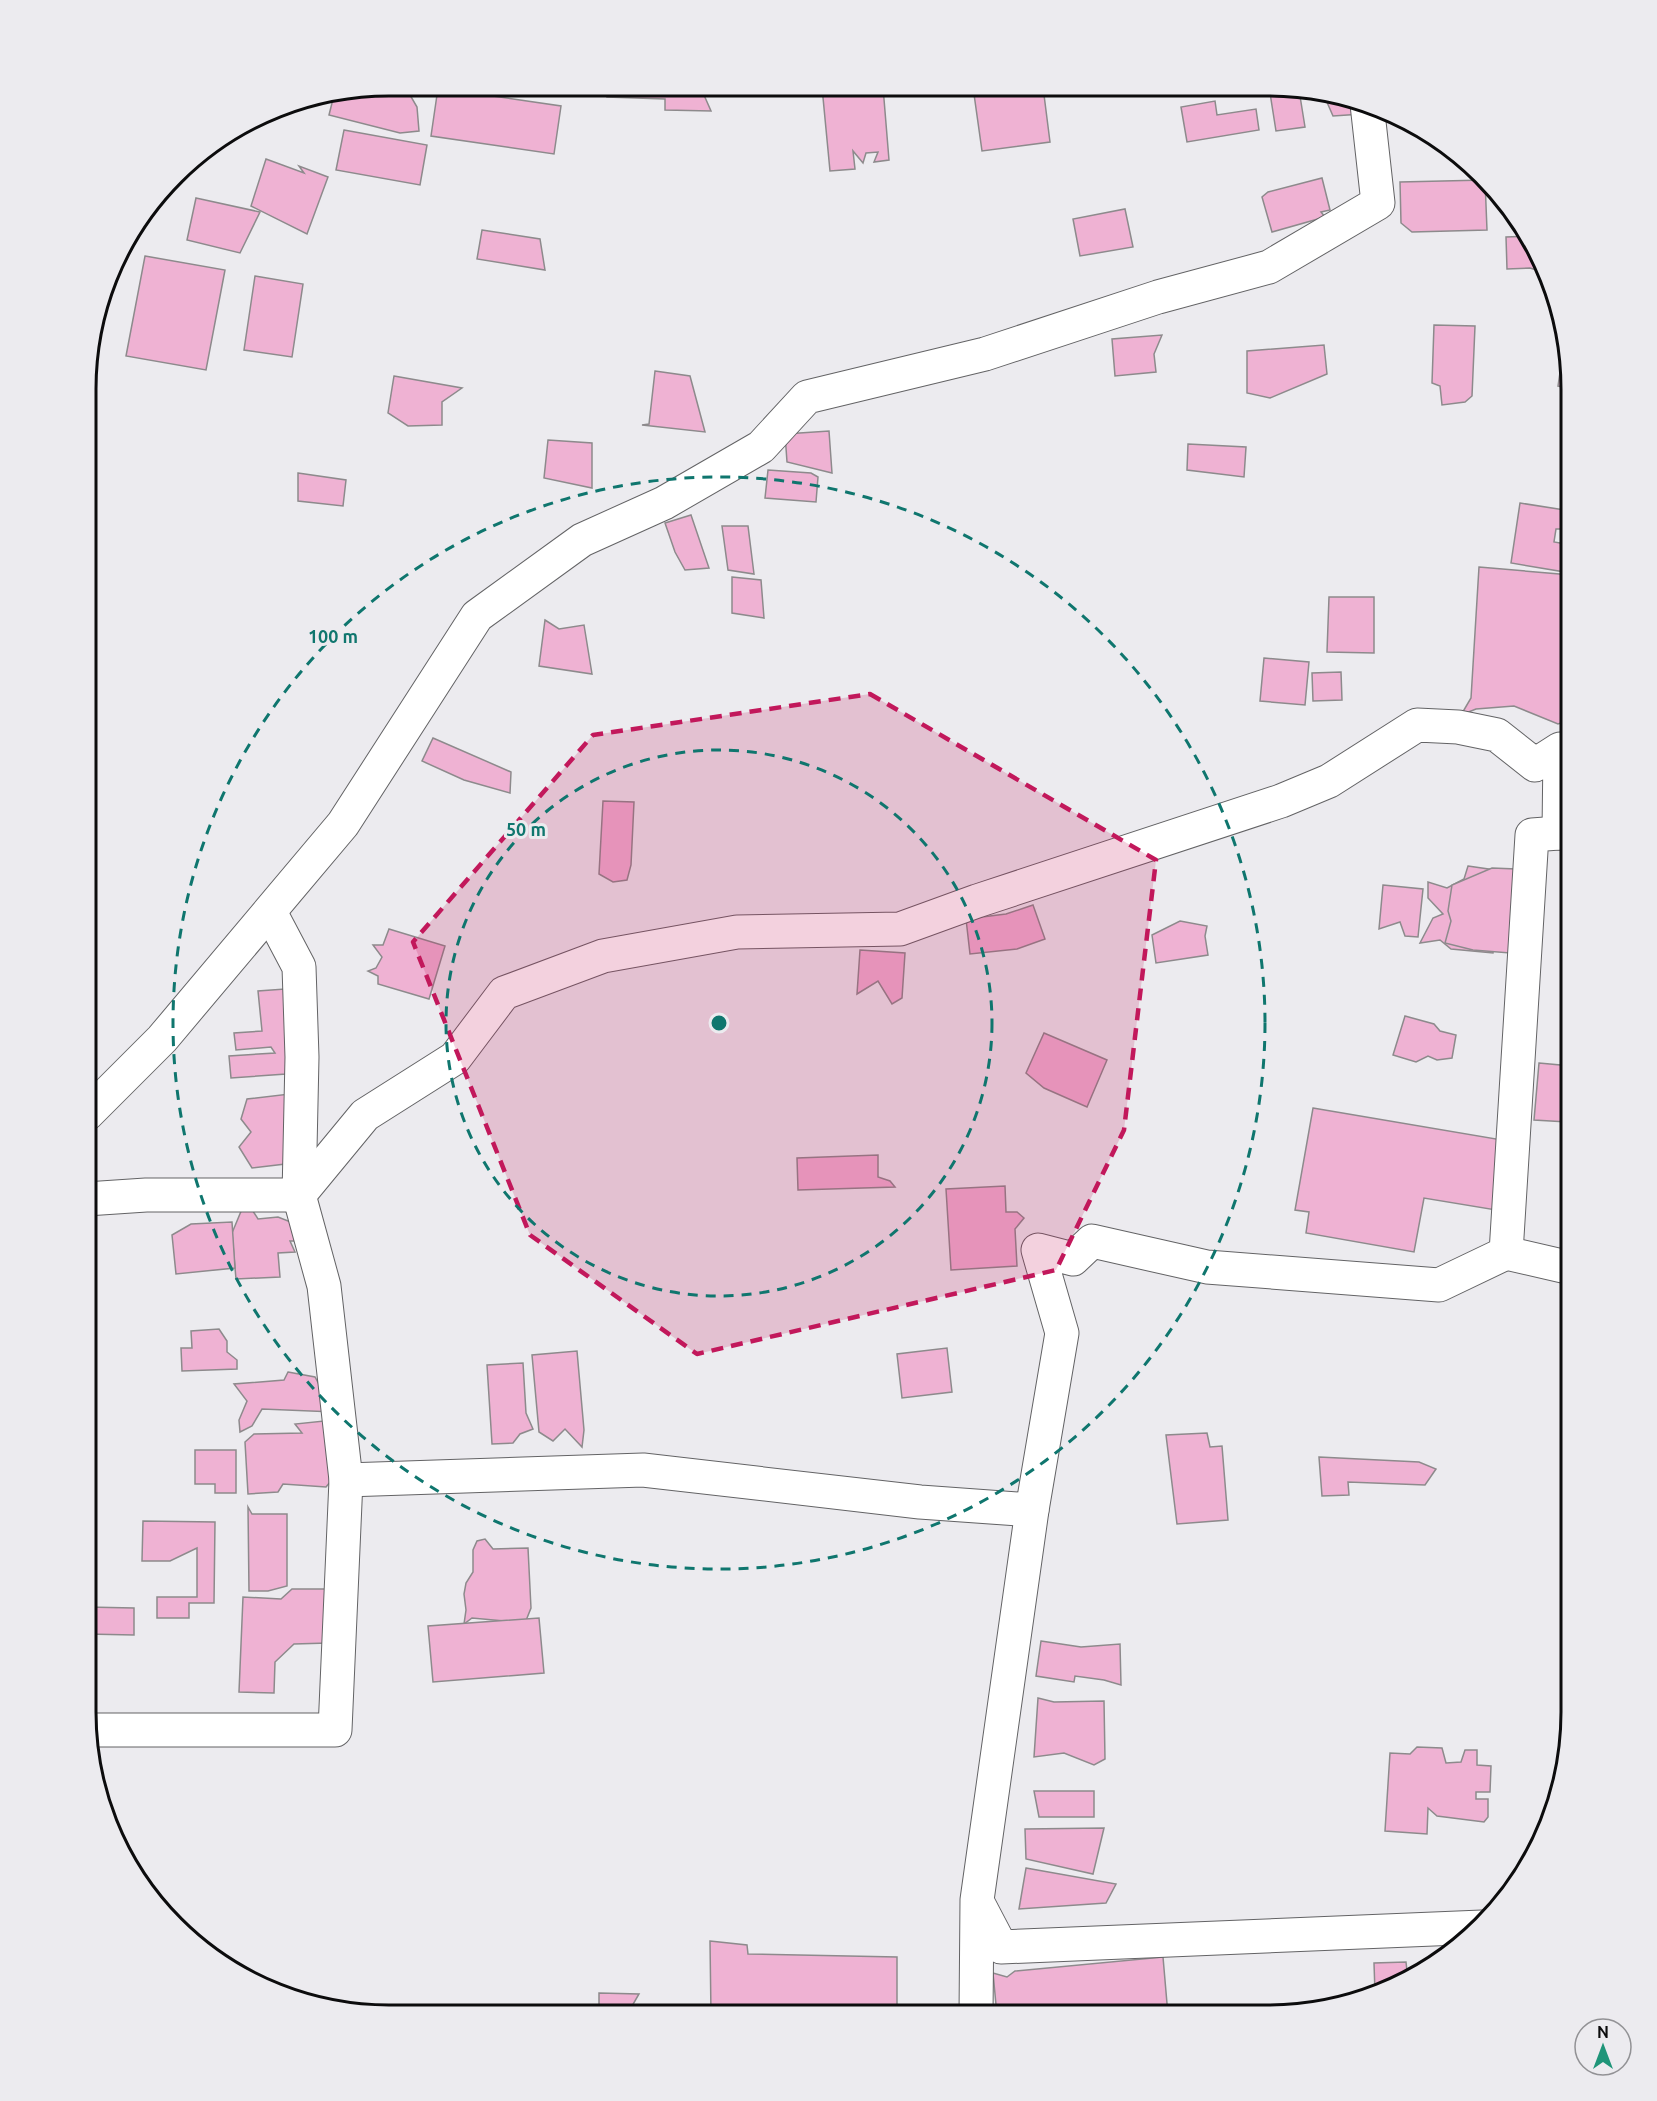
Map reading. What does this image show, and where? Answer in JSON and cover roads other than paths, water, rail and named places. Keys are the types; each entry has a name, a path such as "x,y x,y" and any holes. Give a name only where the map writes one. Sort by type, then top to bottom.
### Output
{"street":[{"path":"96,1105 162,1039 343,824 477,616 582,540 664,502 761,447 807,397 985,354 1158,297 1269,267 1378,203 1368,114"},
{"path":"299,1195 365,1115 455,1058 504,993 603,956 737,932 900,929 1281,801 1329,781 1417,725 1458,727 1497,735 1535,765 1560,748 1561,764"},
{"path":"1506,1253 1532,835 1561,830"},
{"path":"97,1730 335,1730 346,1480 324,1286 299,1195 302,1058 299,967 270,912"},
{"path":"96,1198 146,1195 299,1195"},
{"path":"976,2005 977,1900 1032,1510 1062,1332 1038,1250 1073,1259 1092,1241 1207,1267 1438,1285 1506,1253 1561,1266"},
{"path":"346,1480 643,1470 920,1502 1032,1510"},
{"path":"977,1900 1001,1947 1466,1928"}]}
